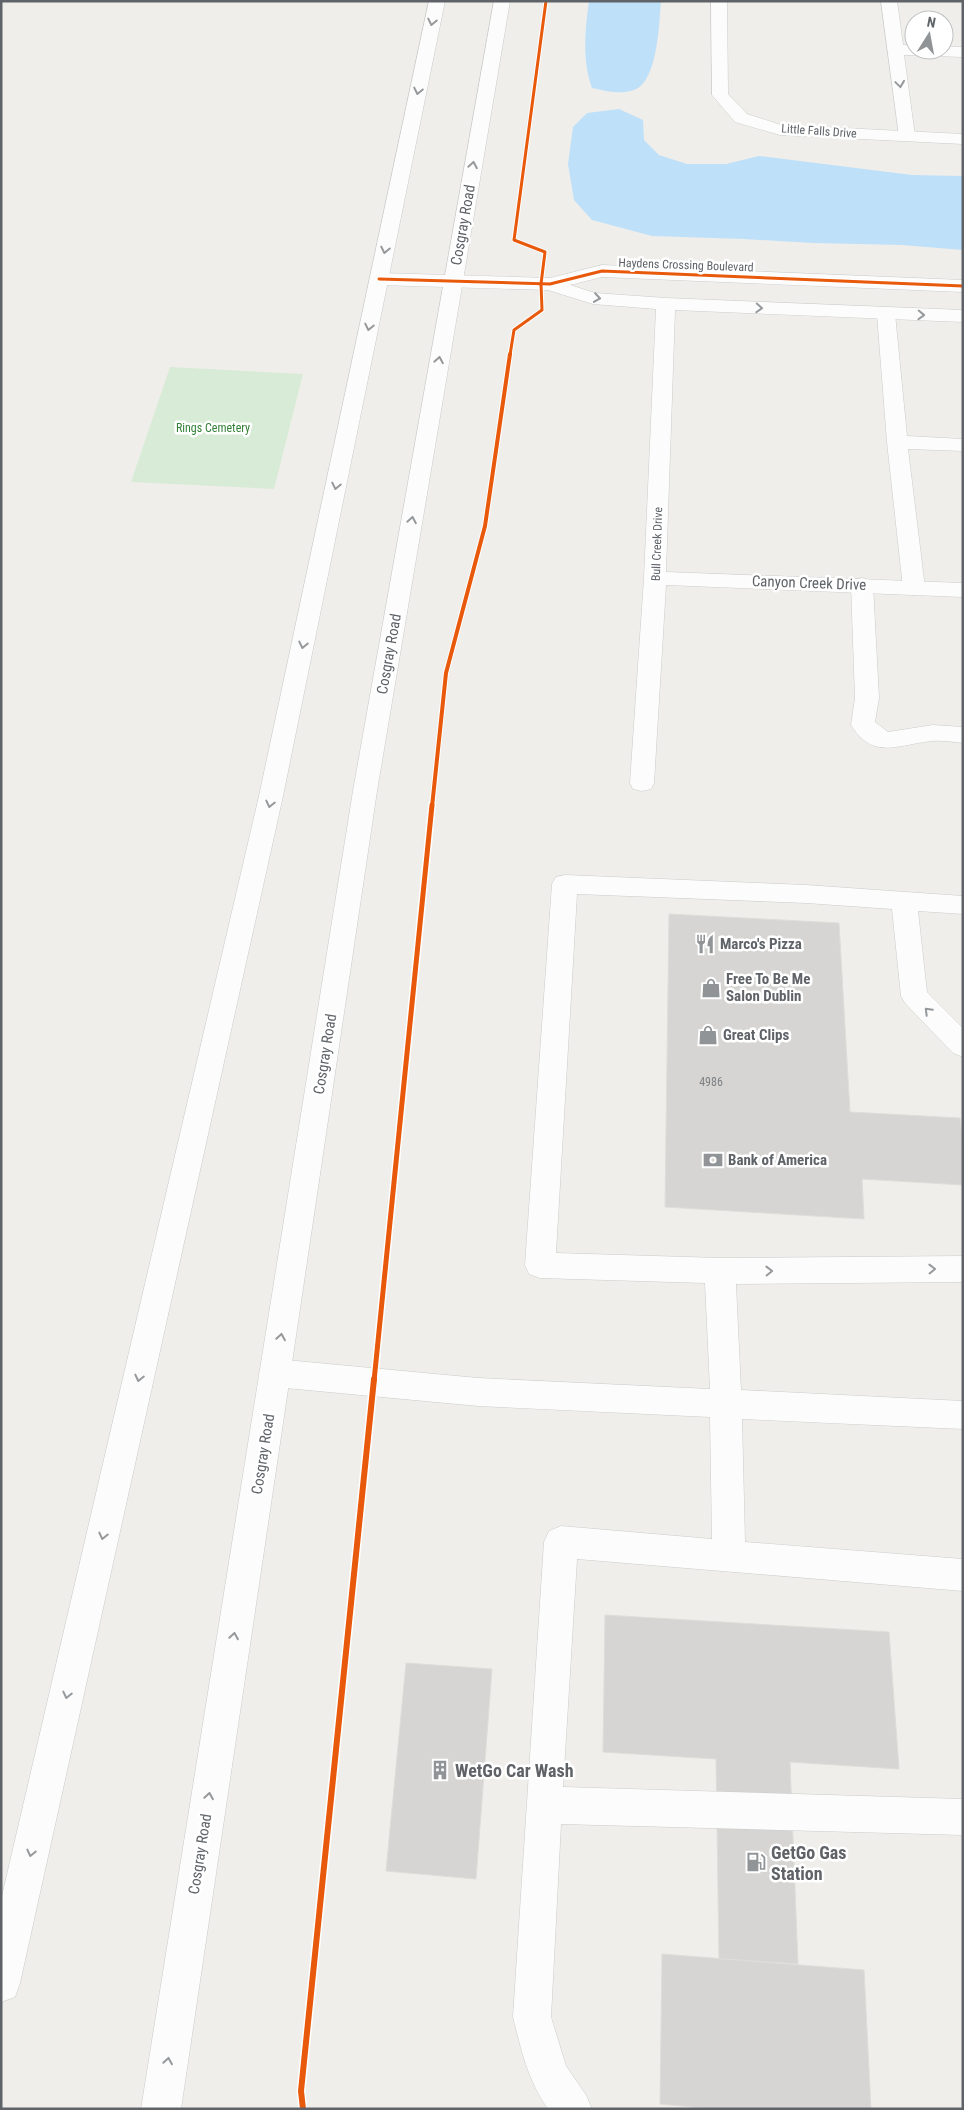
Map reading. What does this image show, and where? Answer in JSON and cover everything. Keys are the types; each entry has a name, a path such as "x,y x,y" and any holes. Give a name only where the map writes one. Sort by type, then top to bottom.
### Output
{"main road":[{"path":"1,1983 269,806 437,1"},
{"name":"Cosgray Road","path":"161,2109 365,791 502,1"},
{"name":"Little Falls Drive","path":"719,1 720,95 741,118 780,130 963,139"},
{"path":"889,1 907,136"},
{"path":"896,50 963,52"},
{"name":"Haydens Crossing Boulevard","path":"379,279 550,284 602,271 963,286"},
{"name":"Haydens Crossing Boulevard","path":"550,284 593,298 666,304 963,316"},
{"name":"Bull Creek Drive","path":"642,783 655,578 666,304"},
{"path":"886,314 897,442 914,588"},
{"path":"897,442 963,445"},
{"name":"Canyon Creek Drive","path":"655,578 963,590"},
{"path":"862,585 867,698 863,725 883,741 933,733 963,735"},
{"path":"963,905 796,894 565,884 540,1265 720,1272 963,1269"},
{"path":"904,901 914,996 963,1046"},
{"path":"720,1272 726,1403 729,1556"},
{"path":"275,1373 478,1392 963,1415"},
{"path":"572,2109 549,2076 532,2017 560,1542 963,1575"},
{"path":"544,1806 963,1817"}],"green space":[{"name":"Rings Cemetery","path":"170,367 303,374 274,489 131,482"}],"water":[{"path":"589,1 661,1 658,37 653,64 642,85 634,90 619,92 592,88 586,56"},
{"path":"619,109 643,120 644,140 659,155 687,164 726,164 759,156 912,175 963,176 963,250 902,245 652,236 592,220 574,200 568,164 573,127 587,113"}],"building":[{"path":"669,914 839,923 850,1112 960,1118 963,1146 963,1185 862,1179 864,1219 665,1207"},
{"path":"605,1615 889,1632 899,1769 790,1762 798,1964 719,1959 716,1759 603,1752"},
{"name":"WetGo Car Wash","path":"406,1663 492,1669 476,1879 386,1871"},
{"path":"662,1954 864,1970 871,2109 712,2109 660,2104"}],"cycle path":[{"path":"303,2109 301,2091 446,673 485,526 514,330 542,310 541,284 545,252 514,240 546,1"},
{"path":"379,279 550,284 602,271 963,286"}],"place":[{"name":"Marco's Pizza","path":"705,944"},
{"name":"Free To Be Me Salon Dublin","path":"711,988"},
{"name":"Great Clips","path":"708,1035"},
{"name":"Bank of America","path":"713,1160"},
{"name":"WetGo Car Wash","path":"440,1770"},
{"name":"GetGo Gas Station","path":"756,1862"}]}
